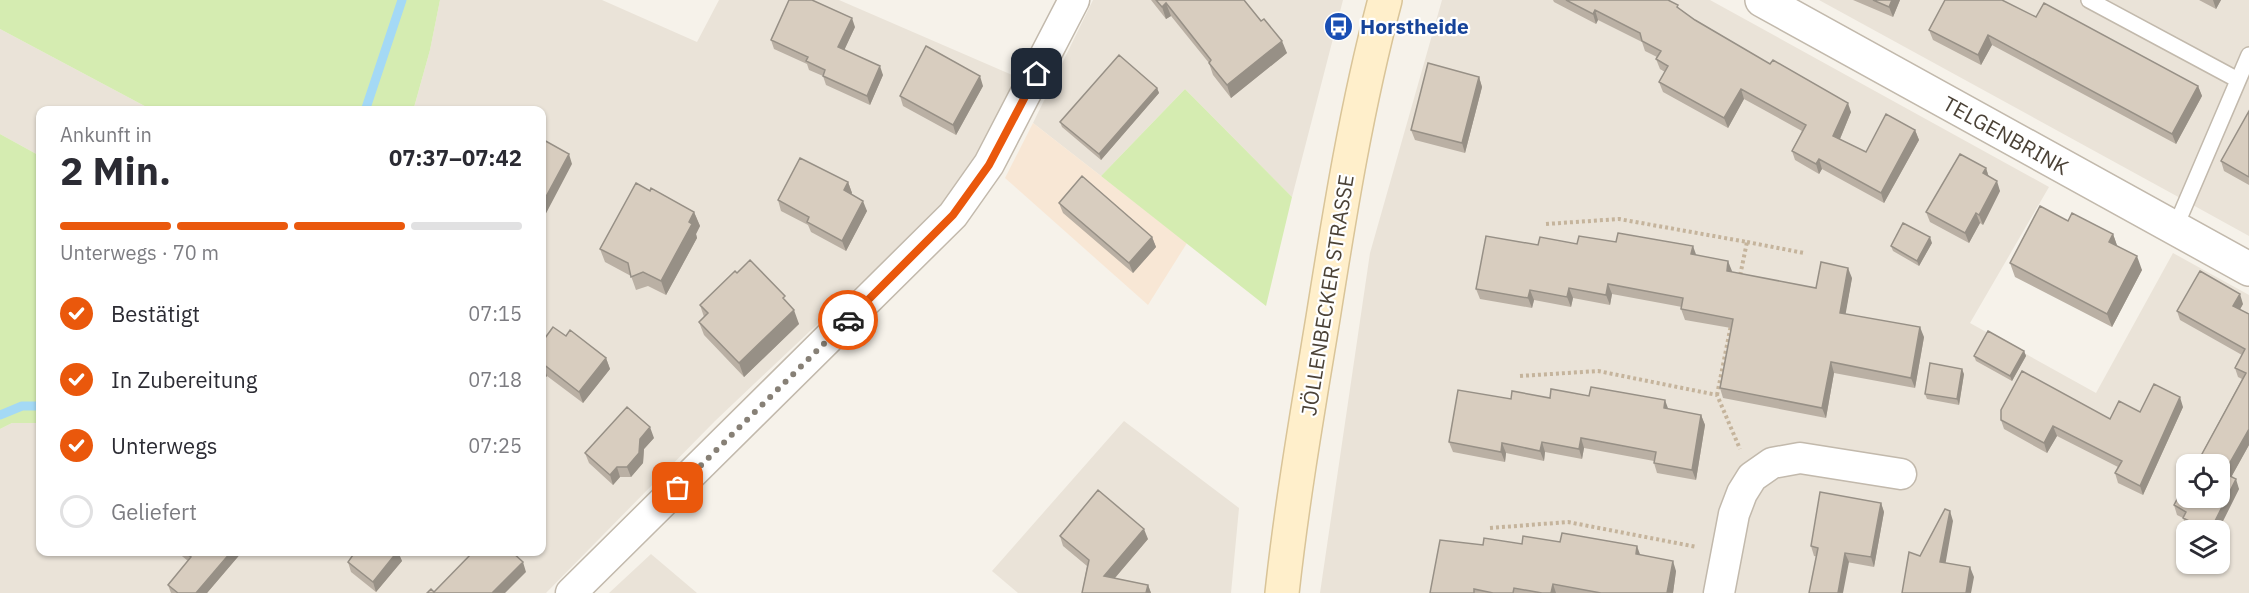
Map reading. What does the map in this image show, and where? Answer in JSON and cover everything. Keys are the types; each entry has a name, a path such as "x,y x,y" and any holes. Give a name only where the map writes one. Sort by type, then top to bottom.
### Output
{"main road":[{"name":"JÖLLENBECKER STRASSE","path":"1282,593 1308,411 1350,152 1385,0"}],"street":[{"path":"571,593 953,215 989,165 1074,0"},
{"name":"TELGENBRINK","path":"1762,0 2249,268"},
{"path":"1719,593 1738,503 1752,477 1772,464 1800,458 1901,474"}],"lane":[{"path":"2089,0 2238,80"},
{"path":"2175,228 2249,55"}],"path":[{"path":"1546,224 1619,219 1803,253"},
{"path":"1740,277 1747,242"},
{"path":"1731,324 1717,395 1752,477"},
{"path":"1520,376 1598,371 1717,395"},
{"path":"1490,528 1568,522 1727,552"}],"shaded area":[{"path":"440,0 602,0 697,42 719,0 839,0 1019,78 974,159 942,206 715,421 546,593 0,593 0,429 12,423 36,423 36,556 546,556 546,106 414,106 430,50"},
{"path":"1093,0 1343,0 1292,197 1185,89 1101,176 1033,123"},
{"path":"1442,0 1710,0 2049,187 1970,323 2096,393 2173,253 2249,295 2249,593 1320,593 1370,253"},
{"path":"1819,0 2249,0 2249,236 2182,199"},
{"path":"0,29 145,106 36,106 36,154 0,134"},
{"path":"1033,123 1187,243 1148,305 1005,178"},
{"path":"1124,421 1239,508 1231,593 1018,593 992,571"},
{"path":"651,554 697,593 609,593"}],"green space":[{"path":"0,0 440,0 430,50 414,106 145,106 0,29"},
{"path":"1185,89 1292,197 1266,306 1101,176"},
{"path":"0,134 36,154 36,423 12,423 0,429"}],"building":[{"path":"789,0 812,0 852,18 838,47 880,66 867,96 823,76 825,70 806,61 808,57 771,40"},
{"path":"1156,0 1244,0 1261,21 1264,19 1282,41 1227,85 1209,63 1211,60 1166,3 1162,7"},
{"path":"1566,0 1668,0 1678,5 1677,7 1695,20 1770,64 1773,60 1848,103 1833,136 1866,152 1886,114 1915,130 1881,193 1819,159 1816,164 1792,151 1806,125 1741,89 1724,118 1659,82 1668,66 1656,59 1661,51 1642,41 1640,33 1595,10 1593,14"},
{"path":"1873,0 1892,0 1889,7"},
{"path":"1945,0 2002,0 2036,17 2044,3 2198,86 2172,134 1988,35 1978,55 1929,30"},
{"path":"926,46 980,76 953,125 900,96"},
{"path":"1119,55 1157,88 1099,154 1060,122"},
{"path":"1428,63 1479,77 1462,143 1411,130"},
{"path":"2249,111 2249,177 2221,161"},
{"path":"546,141 569,154 546,197"},
{"path":"1960,154 1986,168 1983,173 1997,181 1979,215 1976,213 1965,233 1926,212"},
{"path":"800,158 848,182 844,190 863,201 842,241 807,222 809,217 778,200"},
{"path":"1082,176 1152,237 1129,263 1059,203"},
{"path":"636,183 650,191 651,188 694,212 689,222 692,224 661,281 643,272 631,277 628,263 600,249"},
{"path":"2040,206 2068,221 2072,213 2113,234 2109,242 2137,256 2107,314 2010,263"},
{"path":"1903,223 1930,237 1917,261 1891,246"},
{"path":"1618,233 1693,246 1691,254 1728,261 1727,271 1816,288 1821,262 1848,268 1840,313 1920,327 1911,378 1831,362 1822,408 1720,388 1733,319 1681,309 1683,298 1608,284 1606,295 1569,288 1567,297 1530,290 1528,298 1476,289 1486,236 1538,245 1540,237 1577,244 1579,236 1616,242"},
{"path":"750,260 785,296 783,298 794,310 739,363 699,322 708,313 700,305 735,271 737,273"},
{"path":"2200,271 2240,294 2233,306 2249,314 2249,429 2230,462 2230,454 2202,454 2246,373 2235,368 2245,349 2177,311"},
{"path":"553,327 566,336 570,330 606,358 579,392 546,366 546,337"},
{"path":"1988,331 2024,351 2010,376 1974,356"},
{"path":"1930,363 1962,369 1957,399 1925,394"},
{"path":"2022,371 2110,419 2119,401 2140,412 2154,384 2180,397 2140,486 2115,473 2122,461 2053,426 2044,443 2001,420 2001,410"},
{"path":"1591,387 1665,400 1664,408 1701,415 1692,470 1654,463 1656,452 1581,438 1579,449 1542,442 1540,451 1502,443 1501,452 1449,442 1458,390 1511,399 1512,391 1550,398 1551,389 1589,396"},
{"path":"627,407 650,427 640,439 639,453 627,467 617,467 610,475 585,453"},
{"path":"2230,476 2236,479 2230,491"},
{"path":"1098,490 1144,529 1104,576 1148,585 1146,593 1082,593 1089,560 1060,536"},
{"path":"1820,492 1881,503 1871,557 1845,553 1838,593 1809,593 1818,548 1811,546"},
{"path":"2179,508 2222,508 2216,520 2187,520 2183,518 2186,512"},
{"path":"1945,509 1950,511 1940,562 1970,567 1966,593 1902,593 1909,552 1920,556"},
{"path":"1562,533 1637,546 1636,554 1673,561 1667,593 1601,593 1553,584 1551,593 1514,588 1513,593 1493,593 1474,589 1474,593 1430,593 1440,540 1483,545 1484,538 1522,544 1523,536 1560,542"},
{"path":"228,556 196,593 178,593 168,585 191,557"},
{"path":"352,556 394,556 373,582 348,562"},
{"path":"469,556 516,556 523,562 492,593 427,593 431,589 434,592"}],"waterway":[{"path":"367,106 402,0"},
{"path":"0,415 22,406 36,406"}],"way so far":[{"path":"678,488 848,320"}],"place":[{"name":"Horstheide","path":"1339,26"}],"route":[{"path":"848,320 953,215 989,165 1037,74"}]}
